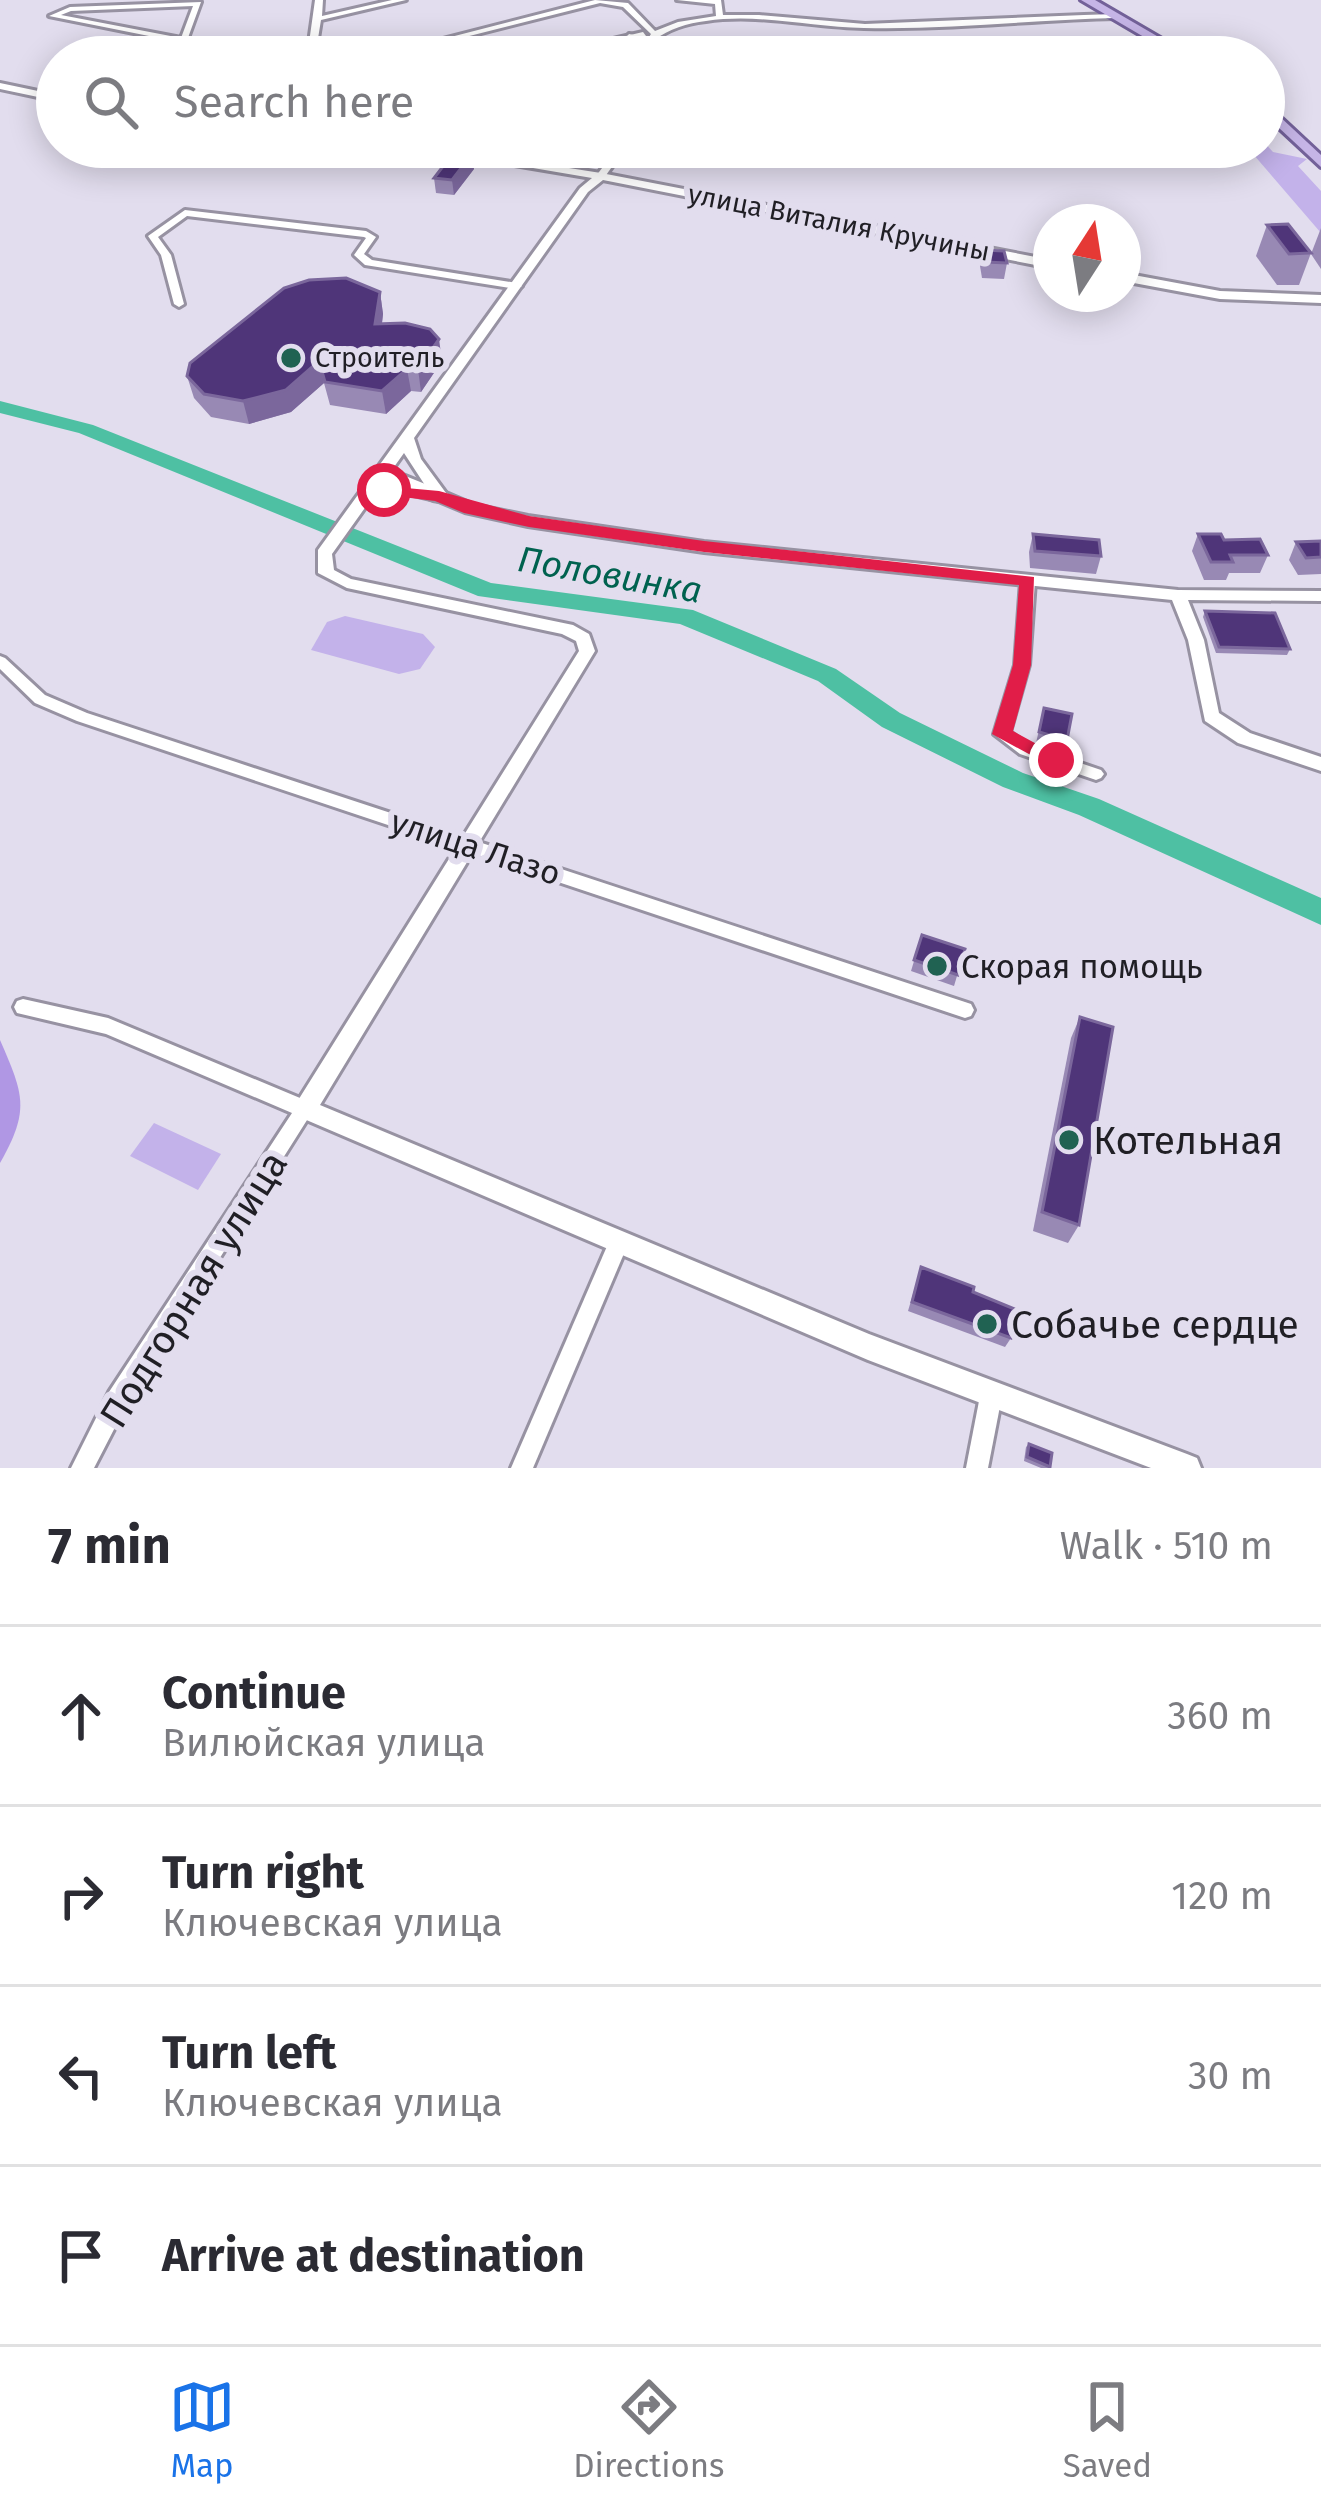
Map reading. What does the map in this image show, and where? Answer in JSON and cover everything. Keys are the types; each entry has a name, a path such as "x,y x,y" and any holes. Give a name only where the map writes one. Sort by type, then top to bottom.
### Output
{"main road":[{"path":"1087,0 1150,36"},
{"path":"638,36 656,34"},
{"path":"1285,127 1321,163"},
{"path":"382,472 439,496"}],"street":[{"path":"315,36 319,0"},
{"path":"318,19 402,0"},
{"path":"681,0 718,2 720,18"},
{"path":"461,36 600,1 625,5 656,34 720,18 780,15 862,26 1115,16"},
{"path":"160,36 53,16 70,9 198,4 184,36"},
{"path":"0,86 36,94"},
{"name":"улица Виталия Кручины","path":"549,168 1033,260"},
{"path":"305,1109 580,666 586,644 575,632 535,621 347,583 322,565 332,543 584,190 607,168"},
{"path":"179,304 166,255 152,236 185,213 366,234 371,237 359,255 369,262 516,288"},
{"path":"1141,280 1220,295 1321,299"},
{"path":"407,439 411,462 436,485 439,496"},
{"path":"362,501 405,489 470,509 550,525 1028,581 1178,596 1321,596"},
{"path":"1028,581 1022,665 1002,734 1025,750 1096,774"},
{"path":"1178,596 1196,640 1211,716 1244,738 1321,764"},
{"name":"улица Лазо","path":"0,662 40,699 82,717 965,1010"},
{"path":"23,1007 108,1026 618,1244 991,1396 1187,1468"},
{"name":"Подгорная улица","path":"82,1468 117,1400 305,1109"},
{"path":"522,1468 618,1244"},
{"path":"977,1468 991,1396"}],"shaded area":[{"path":"1285,154 1307,159 1298,166 1321,191 1321,233 1265,168 1285,168"},
{"path":"345,616 423,634 435,647 420,669 399,674 311,650 327,622"},
{"path":"0,1040 18,1089 20,1115 0,1163"},
{"path":"154,1123 221,1154 198,1190 130,1156"}],"building":[{"path":"442,168 461,168 452,180 434,178"},
{"path":"1288,224 1311,253 1289,254 1267,225"},
{"path":"983,250 1004,251 1007,263 985,262"},
{"path":"346,278 380,292 375,324 405,323 430,329 439,339 418,369 407,369 382,391 325,382 319,361 286,390 243,401 204,394 187,376 190,363 284,288 309,280"},
{"path":"1033,534 1099,540 1101,556 1035,551"},
{"path":"1198,534 1221,534 1224,540 1260,539 1268,555 1230,555 1233,562 1211,562"},
{"path":"1321,541 1321,557 1306,558 1296,542"},
{"path":"1205,611 1275,613 1290,649 1219,647"},
{"path":"1044,708 1072,714 1067,740 1039,732"},
{"path":"922,935 965,949 958,975 914,960"},
{"name":"Котельная","path":"1080,1017 1113,1027 1079,1225 1042,1212"},
{"path":"921,1267 1017,1310 1011,1338 912,1302"},
{"path":"1029,1444 1052,1453 1050,1467 1027,1457"}],"waterway":[{"name":"Половинка","path":"0,407 86,429 487,590 684,616 827,675 891,720 1013,780 1089,807 1321,912"}],"place":[{"name":"Строитель","path":"291,358"},
{"name":"Скорая помощь","path":"937,966"},
{"name":"Котельная","path":"1069,1140"},
{"name":"Собачье сердце","path":"987,1324"}],"route":[{"path":"384,490 439,496 470,509 529,521 704,547 1028,581 1022,665 1002,734 1025,750 1056,760"}]}
